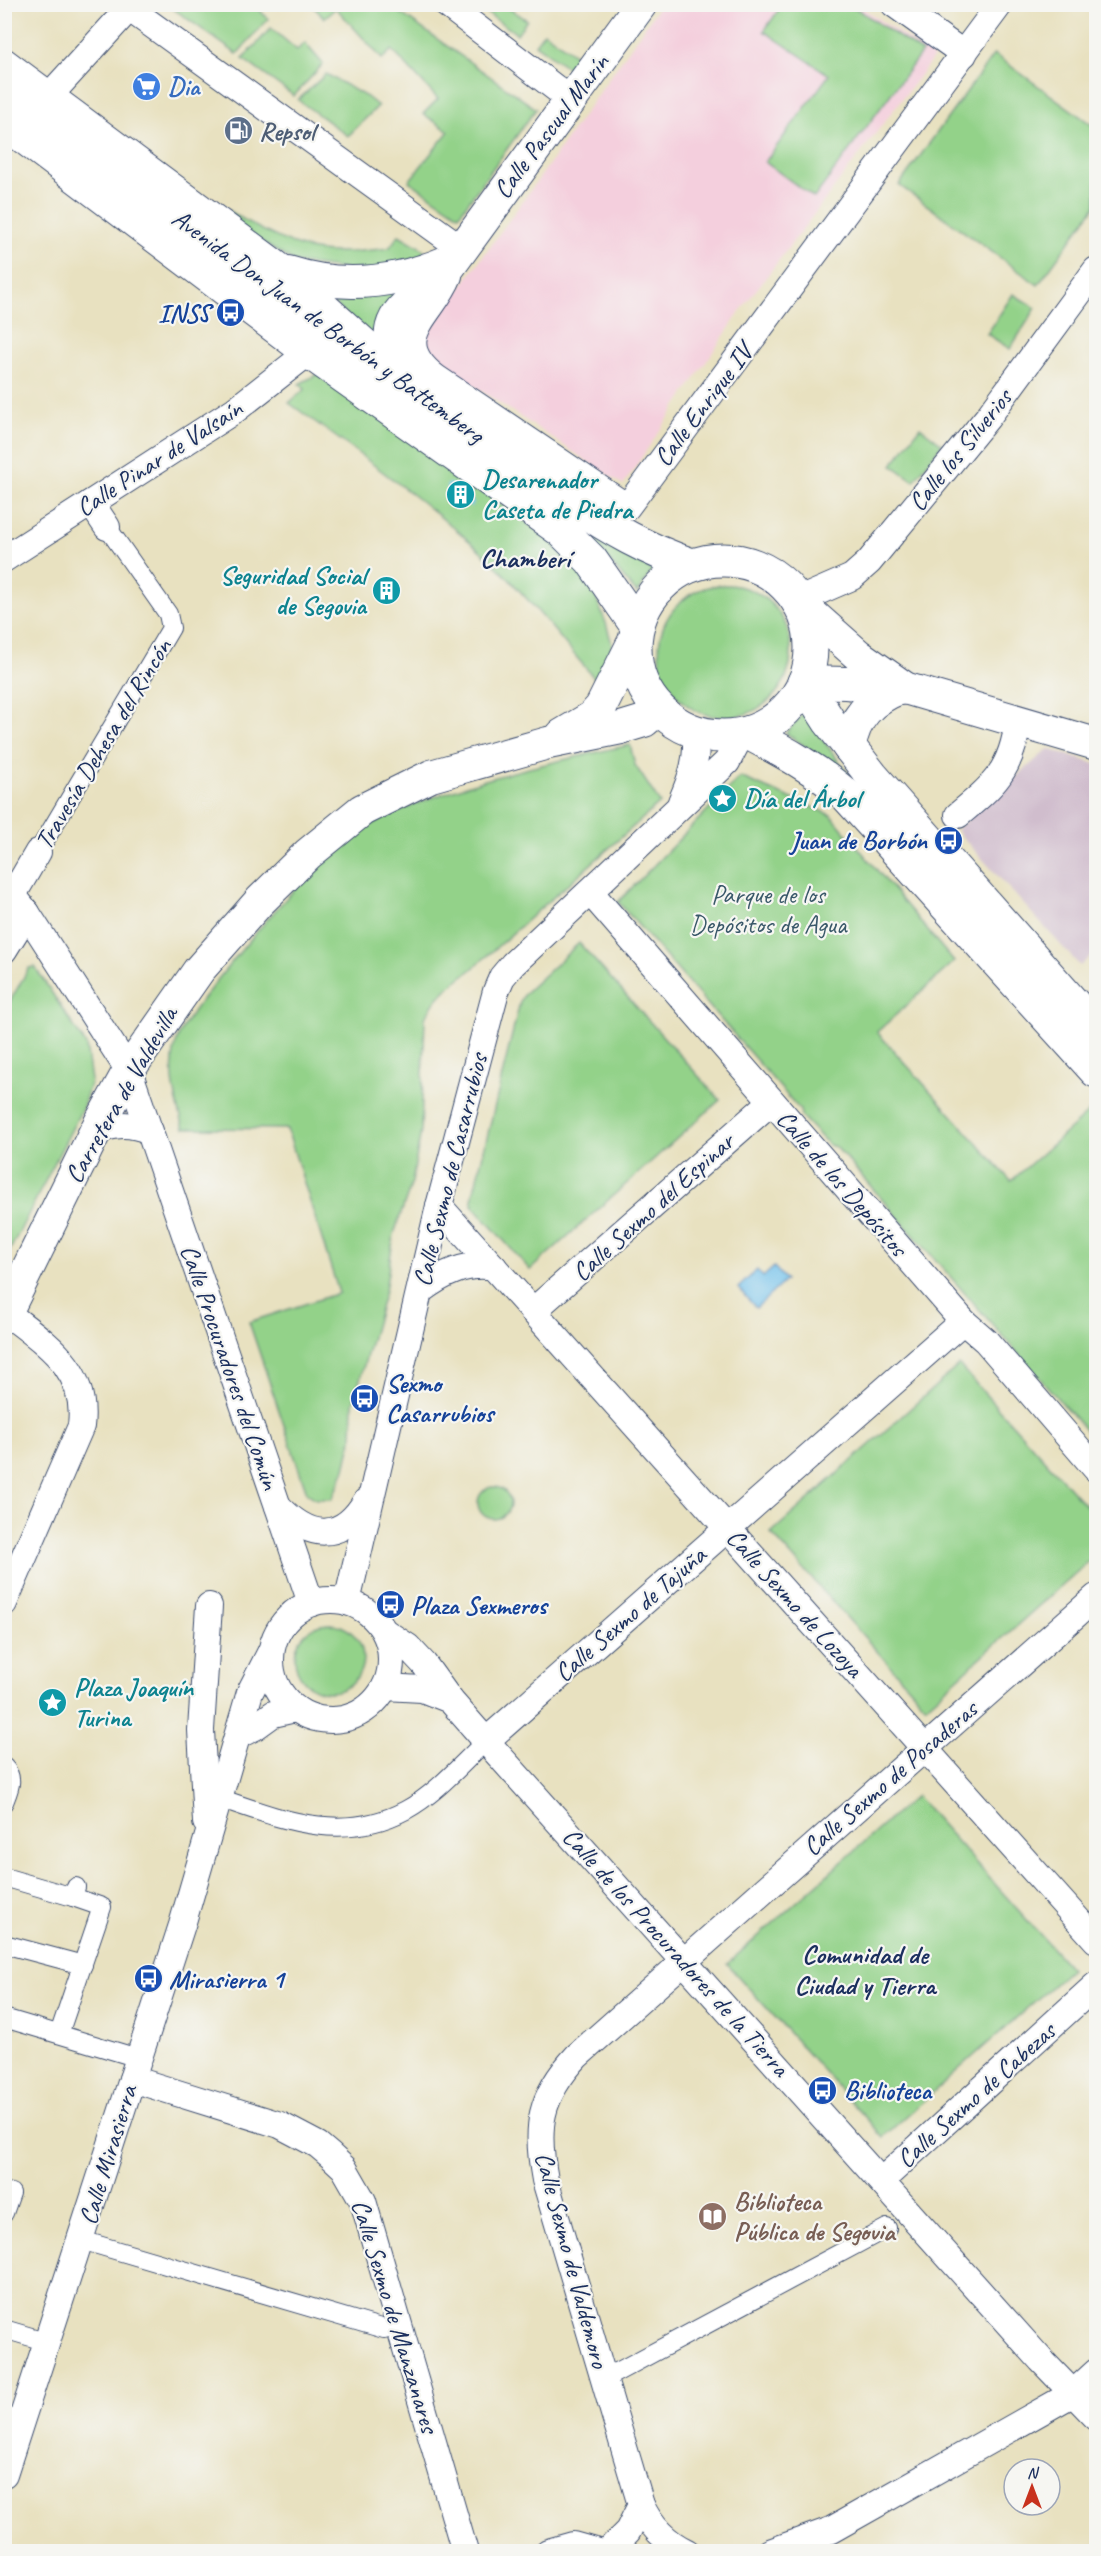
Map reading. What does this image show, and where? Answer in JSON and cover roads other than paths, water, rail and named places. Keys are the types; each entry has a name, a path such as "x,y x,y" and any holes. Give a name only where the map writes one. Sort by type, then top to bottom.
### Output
{"main road":[{"name":"Avenida Don Juan de Borbón y Battemberg","path":"4,89 273,290 618,533 651,550 692,565"},
{"name":"Avenida Don Juan de Borbón y Battemberg","path":"4,122 309,352 562,531 591,560 636,632"},
{"path":"728,560 751,565 772,575 797,601 806,618 811,640 810,663 804,682 791,705 782,714 760,728 745,734 718,737 695,733 671,720 650,699 638,676 635,663 636,632 648,600 673,575 692,565 728,560"},
{"path":"804,682 872,776 1096,1029"},
{"path":"849,747 857,719 872,702 904,689"},
{"path":"745,734 794,757 826,778 846,795 1096,1071"}],"street":[{"path":"446,4 571,100"},
{"name":"Calle Pascual Marín","path":"408,386 391,353 392,328 402,308 436,282 641,4"},
{"path":"894,4 964,54"},
{"name":"Calle Enrique IV","path":"458,253 446,284 414,332 413,349 418,362 435,377 627,507 1000,4"},
{"path":"50,95 128,6 458,253 429,269 378,282 309,279 288,272"},
{"name":"Avenida Don Juan de Borbón y Battemberg","path":"4,61 288,272 349,325 408,386"},
{"name":"Calle los Silverios","path":"797,601 852,577 869,562 988,417 1096,270"},
{"name":"Calle Pinar de Valsaín","path":"4,559 235,410 309,352"},
{"name":"Travesía Dehesa del Rincón","path":"4,950 15,897 38,852 171,628 168,614 91,503"},
{"path":"797,601 858,655 904,689"},
{"name":"Carretera de Valdevilla","path":"548,743 580,726 597,712 608,696 636,632"},
{"path":"804,682 846,683 904,689 1096,744"},
{"name":"Carretera de Valdevilla","path":"6,1315 95,1132 129,1071 177,999 213,953 260,901 345,822 381,800 431,776 548,743 621,728 644,721 658,709"},
{"path":"952,819 1000,777 1011,753 1018,721"},
{"name":"Calle Sexmo de Casarrubios","path":"679,808 695,763 697,745 695,733"},
{"name":"Calle Sexmo de Casarrubios","path":"347,1602 439,1206 492,1005 502,977 727,762 745,734"},
{"name":"Calle de los Depósitos","path":"591,892 771,1102 963,1321 986,1341 1096,1469"},
{"name":"Calle Procuradores del Común","path":"15,897 129,1071 311,1603"},
{"name":"Calle Sexmo del Espinar","path":"533,1311 771,1102"},
{"path":"95,1132 116,1124 137,1126 150,1131"},
{"name":"Calle Sexmo de Lozoya","path":"439,1206 1096,1940"},
{"path":"420,1291 452,1271 480,1265 494,1267"},
{"path":"4,1603 81,1426 83,1411 75,1378 65,1362 6,1315"},
{"name":"Calle Sexmo de Tajuña","path":"486,1741 963,1321"},
{"path":"276,1503 288,1517 306,1529 321,1532 336,1531 349,1524 359,1513 371,1491"},
{"name":"Calle Sexmo de Posaderas","path":"683,1960 1096,1597"},
{"path":"329,1600 347,1602 362,1608 385,1632 391,1650 392,1664 385,1687 373,1704 355,1716 335,1720 314,1718 295,1709 280,1693 270,1662 271,1651 278,1630 288,1617 311,1603 329,1600"},
{"name":"Calle Mirasierra","path":"207,1834 201,1730 209,1606"},
{"name":"Calle de los Procuradores de la Tierra","path":"385,1632 408,1647 486,1741 1072,2394 1096,2417"},
{"name":"Calle Mirasierra","path":"4,2474 182,1925 250,1692 271,1651"},
{"name":"Calle de los Procuradores de la Tierra","path":"385,1687 422,1689 450,1700"},
{"path":"239,1735 273,1714 295,1709"},
{"path":"219,1798 280,1819 307,1825 333,1827 356,1825 405,1810 437,1788 486,1741"},
{"path":"4,1767 9,1771 11,1781 4,1802"},
{"path":"4,1877 74,1892 102,1907 59,2034"},
{"path":"4,1944 83,1965"},
{"name":"Calle Sexmo de Valdemoro","path":"683,1960 563,2070 545,2100 540,2123 539,2150 545,2180 641,2505 649,2523 669,2542 687,2552"},
{"name":"Calle Sexmo de Cabezas","path":"881,2181 1096,1986"},
{"path":"4,2018 59,2034 135,2068"},
{"name":"Calle Sexmo de Manzanares","path":"135,2068 279,2124 318,2145 344,2168 363,2200 465,2552"},
{"path":"4,2213 8,2192"},
{"path":"604,2379 887,2228"},
{"path":"81,2240 384,2329 398,2325"},
{"path":"4,2329 48,2342"},
{"path":"770,2552 831,2530 1072,2394 1096,2372"},
{"path":"607,2552 628,2531 641,2505"},
{"path":"548,2552 573,2545 598,2552"}],"water":[{"path":"774,1267 786,1280 756,1308 738,1288 757,1270 763,1277"}],"waterway":[{"path":"450,487 470,503"}],"place":[{"name":"Dia","path":"147,86"},
{"name":"Repsol","path":"238,131"},
{"name":"INSS","path":"231,313"},
{"name":"Desarenador Caseta de Piedra","path":"461,494"},
{"name":"Seguridad Social de Segovia","path":"387,590"},
{"name":"Día del Árbol","path":"723,798"},
{"name":"Juan de Borbón","path":"948,840"},
{"name":"Sexmo Casarrubios","path":"365,1398"},
{"name":"Plaza Sexmeros","path":"390,1605"},
{"name":"Plaza Joaquín Turina","path":"53,1702"},
{"name":"Mirasierra 1","path":"148,1979"},
{"name":"Biblioteca","path":"823,2090"},
{"name":"Biblioteca Pública de Segovia","path":"713,2216"}],"district":[{"name":"Chamberí","path":"525,558"},
{"name":"Comunidad de Ciudad y Tierra","path":"865,1970"}],"park label":[{"name":"Parque de los Depósitos de Agua","path":"768,909"}]}
